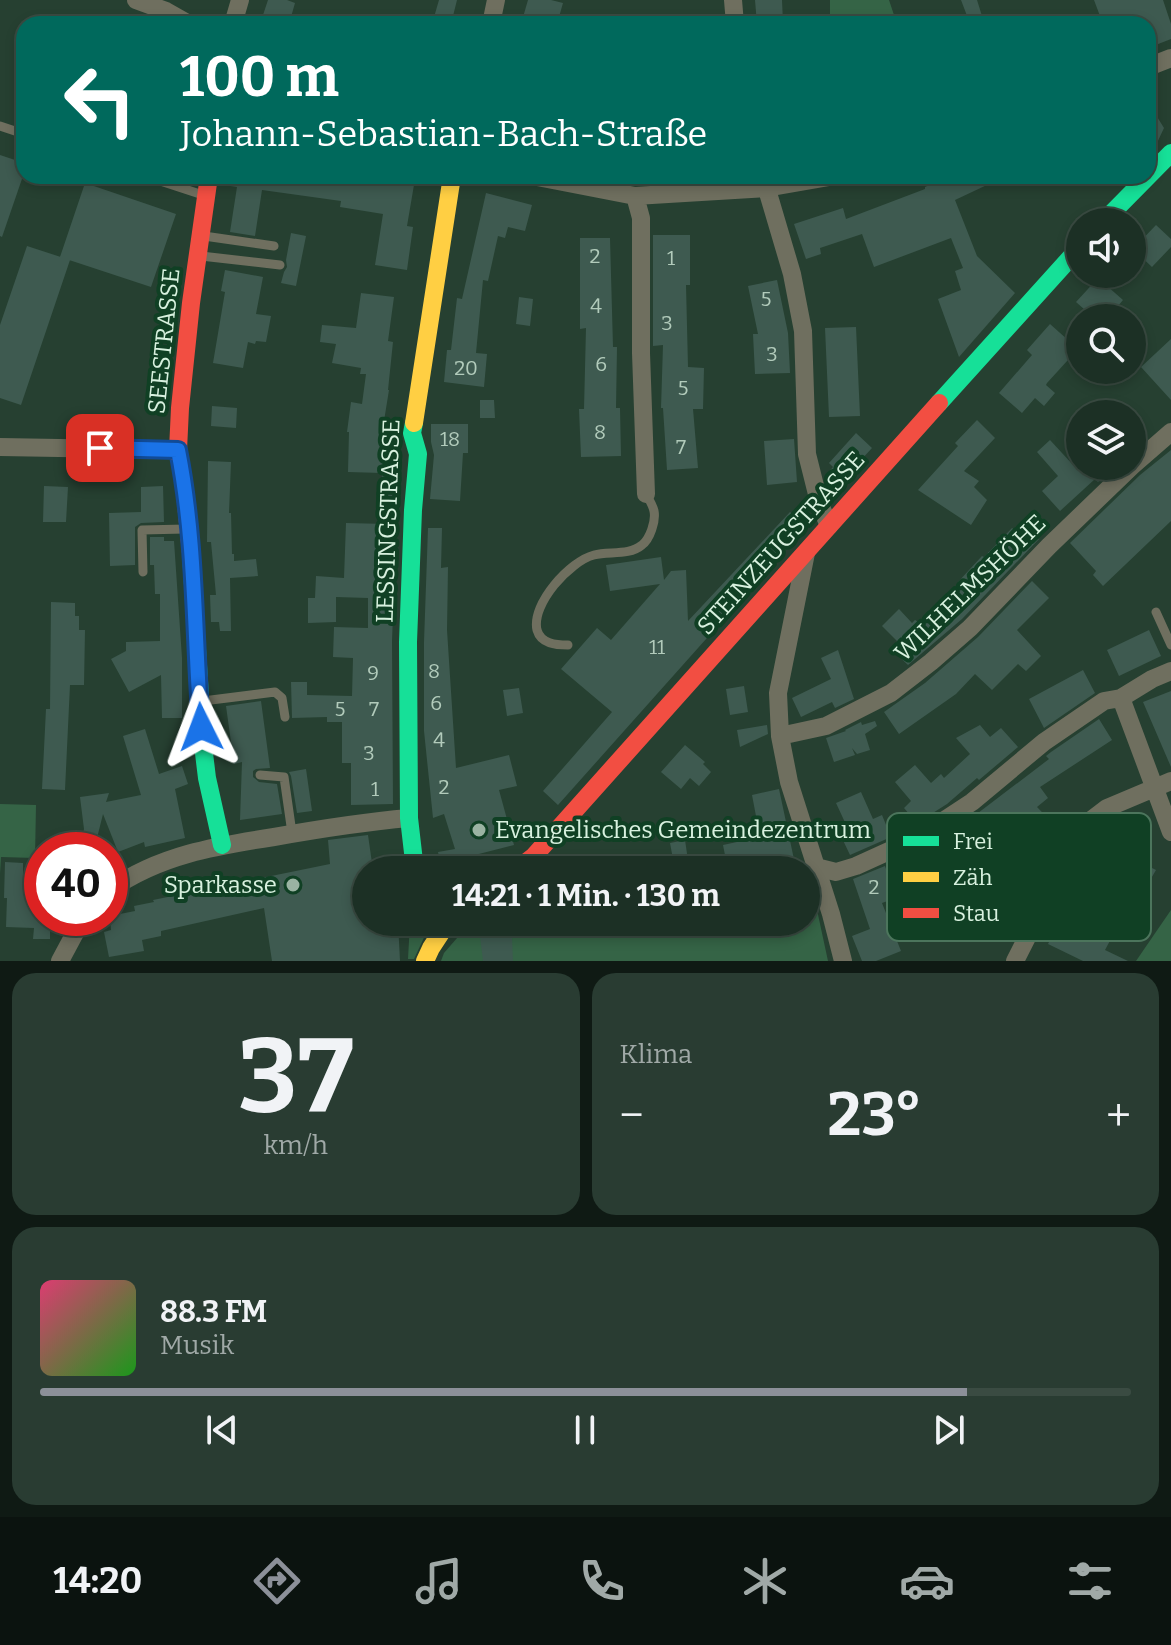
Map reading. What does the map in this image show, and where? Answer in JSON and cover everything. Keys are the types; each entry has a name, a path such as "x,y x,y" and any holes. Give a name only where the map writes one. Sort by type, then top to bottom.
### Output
{"street":[{"path":"136,0 168,6"},
{"path":"1156,168 1171,153"},
{"name":"SEESTRASSE","path":"208,184 180,408 178,450 189,529 207,778 222,845"},
{"name":"LESSINGSTRASSE","path":"413,856 409,818 408,642 418,454 412,433 451,184"},
{"path":"573,184 635,196 746,184"},
{"path":"765,184 788,261 803,331 807,454 819,502 829,526"},
{"path":"1117,208 1140,184"},
{"path":"635,196 641,218 641,353 646,494"},
{"name":"STEINZEUGSTRASSE","path":"534,856 1066,263"},
{"name":"WILHELMSHÖHE","path":"1146,454 1171,432"},
{"path":"0,447 178,450"},
{"name":"WILHELMSHÖHE","path":"780,736 826,726 891,693 970,628 1117,480"},
{"path":"806,553 778,693 780,736 789,782 813,856"},
{"path":"955,813 1044,742 1096,706 1109,699 1121,698 1171,671"},
{"path":"1121,698 1162,784 1171,832"},
{"path":"1100,813 1162,784"},
{"path":"128,879 150,866 222,845 352,823 409,818"},
{"path":"820,868 836,872 887,851"},
{"path":"820,880 843,961"},
{"path":"60,961 73,936"},
{"path":"425,961 439,936"},
{"path":"1015,961 1025,941"}],"lane":[{"path":"169,184 206,196"},
{"path":"201,236 274,246"},
{"path":"198,256 280,265"},
{"path":"568,645 548,642 540,637 536,627 542,602 579,560 630,551 642,545 654,521 654,510 646,494"},
{"path":"143,572 142,530 189,529"},
{"path":"1156,612 1171,645"},
{"path":"200,702 275,692 282,698 285,717"},
{"path":"260,775 284,777 292,833"}],"green space":[{"path":"830,0 889,0 894,16 830,16"},
{"path":"0,804 36,805 35,832 24,832 24,858 1,857 0,874"},
{"path":"1171,910 1171,961 1136,961"},
{"path":"820,924 828,961 441,961 459,936 820,936"},
{"path":"409,936 425,936 414,959 408,959"}],"building":[{"path":"268,0 295,3 291,16 263,16"},
{"path":"439,0 457,0 453,16 434,16"},
{"path":"528,0 563,3 559,16 523,16"},
{"path":"755,0 782,0 783,16 756,16"},
{"path":"961,0 977,0 982,16 967,16"},
{"path":"1094,0 1163,0 1171,24 1171,39 1156,45 1156,16 1100,16"},
{"path":"1156,115 1164,128 1156,145"},
{"path":"0,155 16,160 16,184 20,184 0,236"},
{"path":"85,184 176,214 151,287 60,257"},
{"path":"414,184 407,226 413,227 407,270 375,265 383,214 340,207 341,201 262,190 255,236 230,232 237,187 224,185"},
{"path":"932,184 989,184 955,200 977,256 1015,293 959,357 938,299 961,290 955,271 963,268 951,238 874,267 862,234 820,248 821,254 806,259 794,224 843,208 846,219"},
{"path":"486,193 532,205 525,231 508,227 505,238 498,236 488,281 483,280 476,353 487,354 484,387 444,382 457,298 462,299"},
{"path":"1156,225 1171,239 1171,247 1152,267 1146,261 1146,235"},
{"path":"291,233 306,236 296,286 281,283 287,267"},
{"path":"653,235 690,235 690,285 686,285 688,367 704,368 703,409 693,409 698,468 667,470 661,408 663,345 653,346"},
{"path":"580,238 610,238 613,347 617,347 616,408 620,408 621,456 581,457 579,409 584,409 586,328 580,329"},
{"path":"27,246 70,260 21,405 0,398 0,325"},
{"path":"225,270 263,277 256,314 271,316 266,342 248,342 243,368 213,363 225,292 221,291"},
{"path":"777,280 788,333 790,373 755,374 753,334 758,334 748,286"},
{"path":"1089,288 1109,288 1123,300 1120,304 1076,302"},
{"path":"361,293 394,297 388,341 393,342 389,390 378,458 401,459 392,641 393,804 351,805 351,763 342,763 342,722 327,722 327,717 292,718 291,682 307,682 307,695 352,696 353,658 333,657 334,627 368,628 368,598 336,597 336,622 308,623 308,598 315,598 316,576 344,578 346,523 386,524 387,492 381,492 382,473 348,472 347,432 351,402 362,404 366,374 360,374 361,368 332,363 336,344 320,342 322,325 356,328"},
{"path":"519,297 533,299 530,326 516,324"},
{"path":"1050,324 1066,338 1066,362 1046,385 1055,393 1044,406 1035,398 1022,413 999,393 1032,355 1027,350"},
{"path":"856,327 860,416 829,417 825,328"},
{"path":"1171,339 1171,400 1146,372 1146,362"},
{"path":"480,400 494,400 495,418 480,418"},
{"path":"212,406 237,408 236,428 211,426"},
{"path":"977,420 995,438 964,471 979,481 974,487 987,500 971,525 918,490"},
{"path":"431,424 468,424 468,453 463,453 460,501 430,499 434,455"},
{"path":"856,433 872,448 848,474 851,477 838,492 825,476 833,467 829,463"},
{"path":"794,439 797,482 767,485 764,441"},
{"path":"1050,440 1066,457 1066,480 1094,480 1060,511 1042,491 1058,476 1037,452"},
{"path":"1171,450 1171,521 1103,586 1093,575 1096,571 1070,543 1135,480 1146,480 1146,470"},
{"path":"208,461 231,462 229,513 234,561 256,559 258,576 230,578 231,631 220,631 219,622 211,622 210,595 216,595 211,542 207,542"},
{"path":"44,486 68,487 66,522 43,522"},
{"path":"163,486 164,522 141,523 135,527 135,565 110,566 109,513 141,512 141,487"},
{"path":"790,512 806,527 558,805 543,791 612,712 561,669 597,628 611,640 660,584 610,591 606,565 661,557 664,580 671,571 686,570 688,621"},
{"path":"428,528 442,528 441,568 448,567 447,630 456,768 509,755 517,786 499,790 514,845 471,856 439,856 438,852 455,849 444,814 433,818 424,731"},
{"path":"1012,528 1021,536 1029,529 1039,539 962,619 908,665 891,649 898,642 882,626 899,609 912,623 915,620 920,623"},
{"path":"150,537 174,541 182,658 182,718 162,718 161,675 129,692 111,659 126,651 126,642 160,641 160,594 155,594 154,565 150,565"},
{"path":"1032,581 1049,598 1017,630 1041,656 1026,671 1018,664 992,690 975,674 956,694 899,734 884,712 925,683 978,637"},
{"path":"51,602 75,603 79,630 85,630 84,685 70,685 65,790 42,789 46,709 50,709"},
{"path":"1149,630 1161,656 1119,676 1107,650"},
{"path":"838,650 854,699 835,708 832,702 801,717 792,698 831,679 821,658"},
{"path":"1083,670 1095,693 1044,728 1029,699"},
{"path":"744,686 748,712 730,715 726,689"},
{"path":"519,688 523,713 507,716 503,690"},
{"path":"1171,691 1171,767 1143,702"},
{"path":"261,701 270,768 256,769 253,777 259,782 277,784 282,814 240,820 242,762 234,764 226,706"},
{"path":"1099,719 1112,740 1040,787 1048,798 1037,807 1043,813 978,813 1049,759 1046,756"},
{"path":"875,721 877,726 865,734 870,750 857,754 852,748 855,755 834,762 826,738 861,722 862,725"},
{"path":"767,725 768,734 740,747 737,730"},
{"path":"980,725 990,737 1001,728 1018,747 933,813 908,813 904,808 911,801 895,782 915,765 931,783 941,774 944,778 970,754 956,738"},
{"path":"145,729 159,774 182,766 188,784 175,789 185,838 145,847 144,842 128,848 128,832 110,832 103,814 98,832 83,832 80,797 109,793 106,802 141,795 123,736"},
{"path":"685,745 705,762 703,764 711,772 699,786 690,778 681,789 661,772"},
{"path":"306,769 312,811 297,813 289,772"},
{"path":"779,789 793,856 725,856 723,845 760,837 752,795"},
{"path":"861,792 873,819 882,815 887,839 850,855 840,834 849,831 836,803"},
{"path":"368,835 371,856 352,856 352,936 399,936 400,961 272,961 264,908 161,931 161,936 142,940 144,951 109,957 105,936 128,936 128,912 135,911 134,906 330,864 328,840"},
{"path":"685,840 687,856 672,856 670,843"},
{"path":"5,862 23,863 24,928 6,927 7,898 4,898"},
{"path":"885,866 887,901 882,903 887,916 887,941 897,941 901,951 876,961 862,961 852,936 870,929 853,879"},
{"path":"33,936 50,936 50,939 33,939"},
{"path":"480,936 512,938 513,961 483,961"},
{"path":"1049,941 1110,941 1105,950 1128,961 1083,961 1048,944"}],"traffic: fast":[{"path":"1156,168 1171,153"},
{"path":"1117,208 1140,184"},
{"path":"939,403 1066,262"},
{"path":"413,856 409,818 408,642 418,454 412,433 414,423"},
{"path":"191,553 203,745 222,845"}],"traffic: slow":[{"path":"414,423 451,184"},
{"path":"425,961 439,936"}],"traffic: jam":[{"path":"191,553 178,450 191,303 208,184"},
{"path":"534,856 939,403"}],"place":[{"name":"Evangelisches Gemeindezentrum","path":"479,830"},
{"name":"Sparkasse","path":"293,885"}],"route":[{"path":"100,448 178,450 190,538 201,727"}]}
